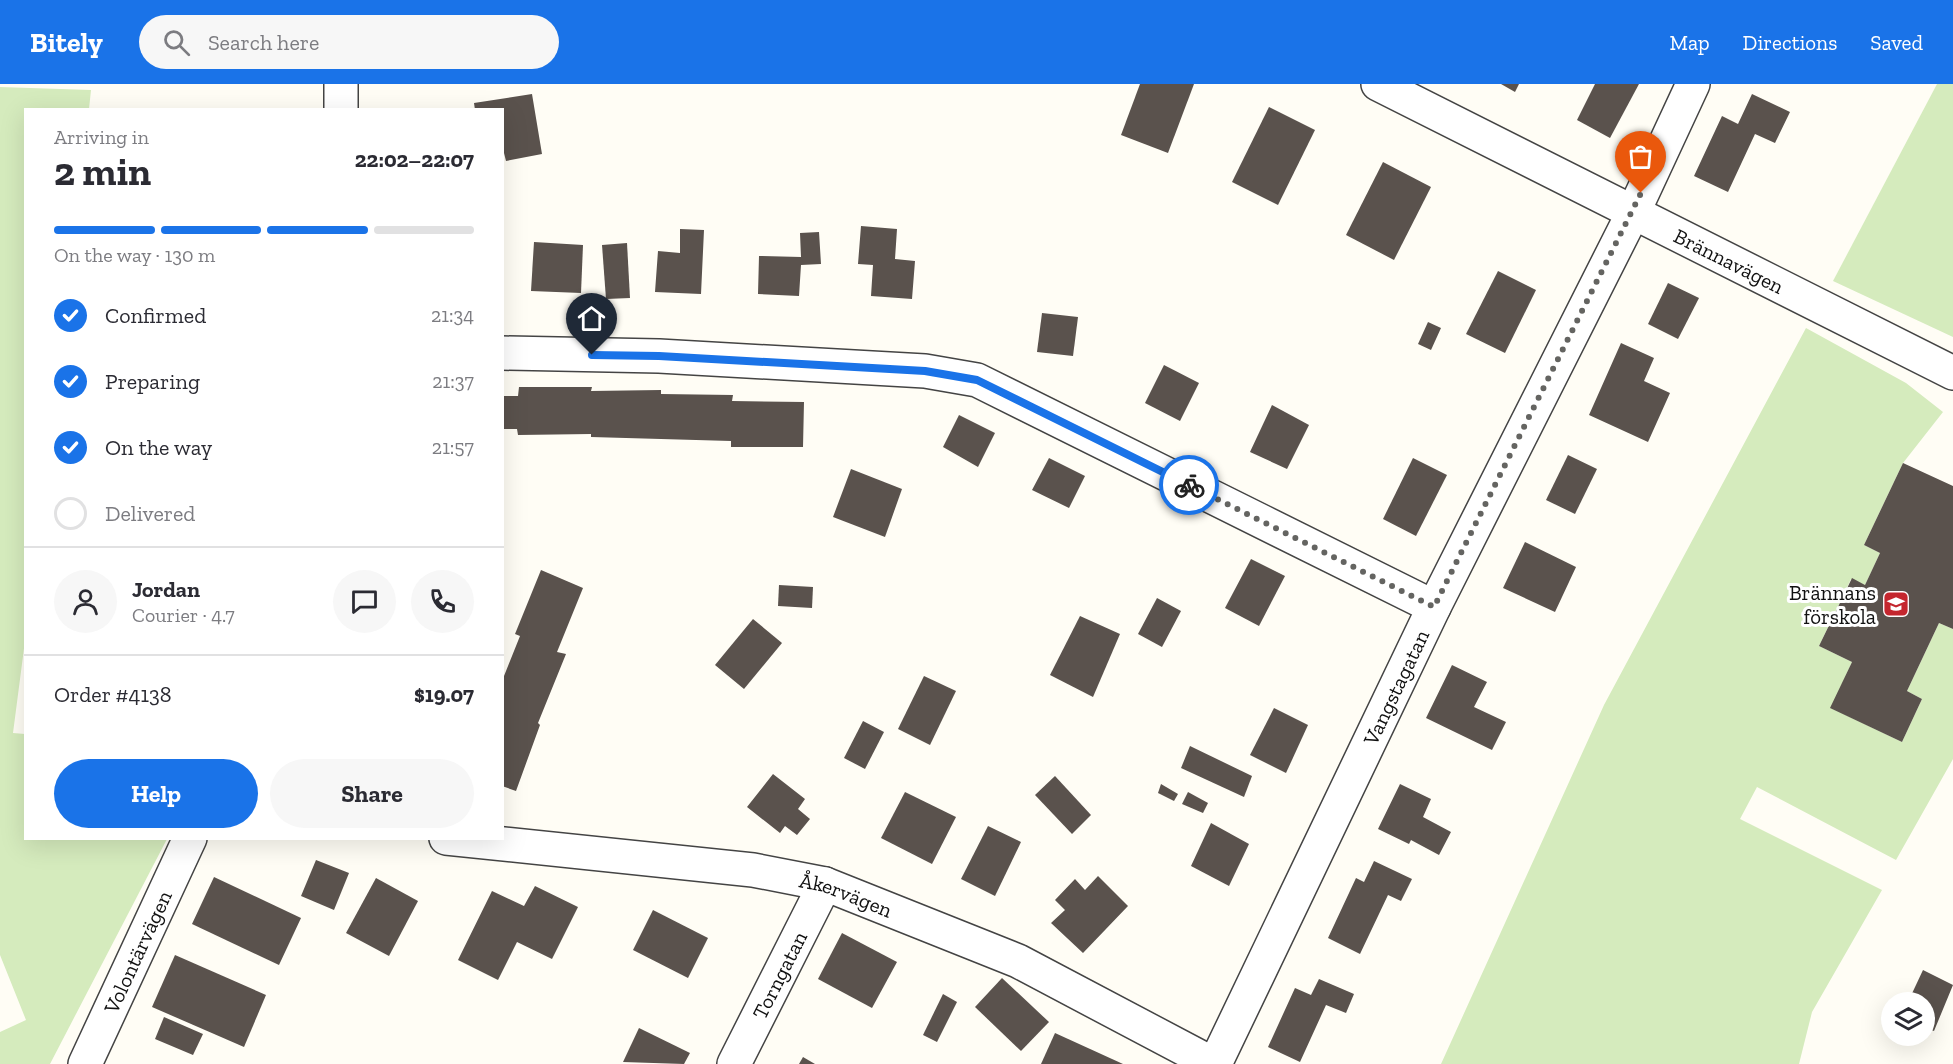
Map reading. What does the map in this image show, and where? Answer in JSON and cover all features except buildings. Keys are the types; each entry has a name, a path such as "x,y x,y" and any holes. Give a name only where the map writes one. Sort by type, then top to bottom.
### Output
{"street":[{"path":"341,84 341,108"},
{"name":"Brännavägen","path":"1378,84 1953,373"},
{"name":"Vangstagatan","path":"1214,1064 1434,607 1634,211 1693,84"},
{"path":"504,353 670,356 925,371 977,380 1434,607"},
{"name":"Volontärvägen","path":"85,1064 189,840"},
{"name":"Åkervägen","path":"465,840 753,870 825,884 1018,961 1214,1064"},
{"name":"Torngatan","path":"734,1064 825,884"}],"green space":[{"path":"1937,84 1953,84 1953,337 1833,281"},
{"path":"0,87 91,90 89,108 24,108 24,648 13,733 24,734 24,840 166,840 50,1064 0,1064 0,1032 26,1020 0,955"},
{"path":"1806,328 1906,383 1943,412 1903,463 1864,545 1880,553 1865,585 1851,579 1819,646 1852,662 1831,708 1902,742 1922,699 1907,691 1939,623 1953,629 1953,759 1896,860 1757,787 1740,819 1882,890 1812,1012 1799,1064 1441,1064 1604,705"}],"way so far":[{"path":"1189,485 1434,607 1641,193"}],"place":[{"name":"Brännans förskola","path":"1896,604"}],"route":[{"path":"592,355 659,356 925,371 977,380 1189,485"}]}
